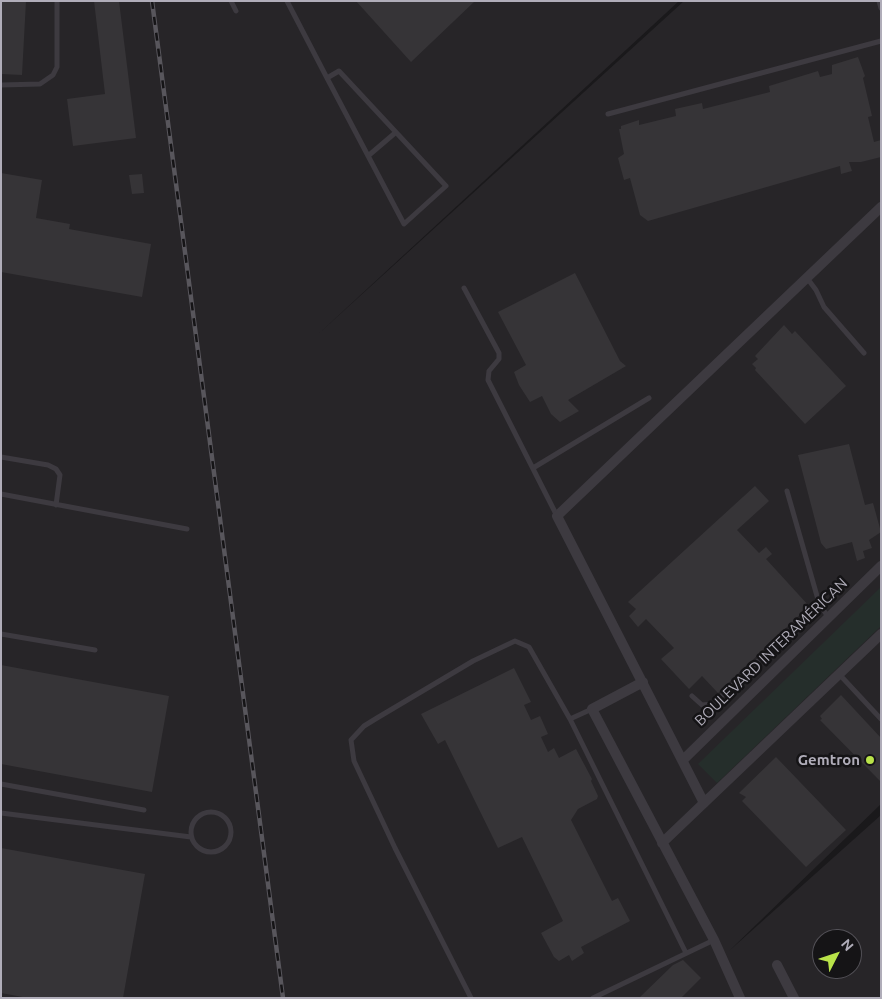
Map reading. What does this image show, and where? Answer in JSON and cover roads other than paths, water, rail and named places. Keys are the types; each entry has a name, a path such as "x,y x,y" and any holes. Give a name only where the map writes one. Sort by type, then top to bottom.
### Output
{"street":[{"path":"704,803 557,516 881,207"},
{"name":"BOULEVARD INTERAMÉRICAN","path":"683,760 881,566"},
{"path":"662,843 881,634"},
{"path":"643,682 592,709 714,940 740,998"},
{"path":"777,965 794,998"}],"lane":[{"path":"1,85 40,84 54,75 57,67 57,1"},
{"path":"231,1 236,11"},
{"path":"287,1 327,78 404,224 446,186 339,71 327,78"},
{"path":"879,1 881,8"},
{"path":"608,114 881,41"},
{"path":"368,156 395,133"},
{"path":"806,278 816,290 824,307 864,353"},
{"path":"464,288 499,353 499,359 489,371 488,380 557,516"},
{"path":"533,468 649,398"},
{"path":"1,457 48,465 56,469 60,475 56,505"},
{"path":"787,491 819,603 828,617"},
{"path":"1,494 187,529"},
{"path":"692,696 702,705 713,704 819,603"},
{"path":"1,634 95,650"},
{"path":"472,998 395,848 354,761 352,740 364,726 377,718 473,661 515,641 529,648 570,719 686,953"},
{"path":"839,673 881,719"},
{"path":"570,719 592,709"},
{"path":"1,784 144,810"},
{"path":"1,813 191,836"},
{"path":"202,814 221,815 230,826 230,839 226,845 215,852 202,850 196,846 191,836 193,823 202,814"},
{"path":"593,998 714,940"}],"railway":[{"path":"152,1 283,998"}],"place":[{"name":"Gemtron","path":"870,760"}]}
